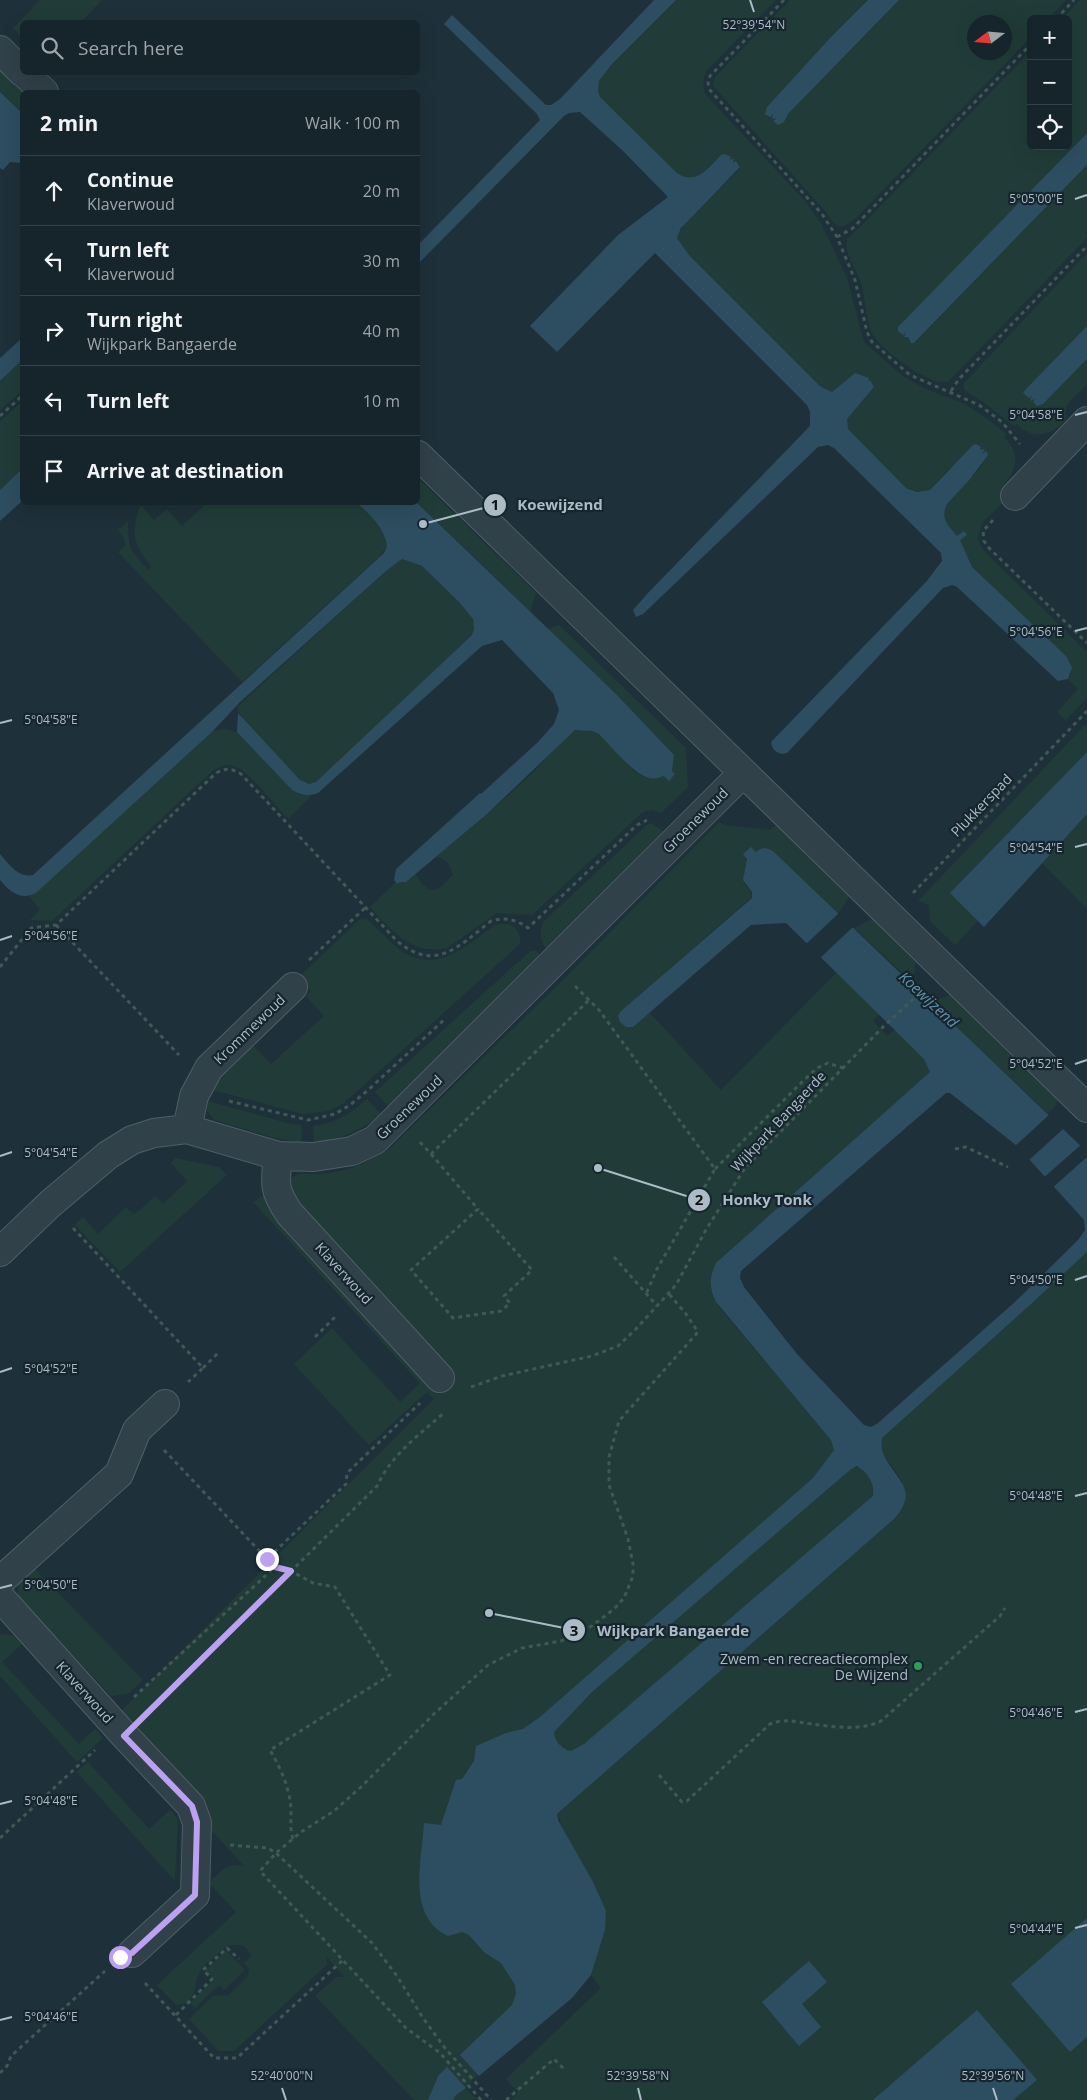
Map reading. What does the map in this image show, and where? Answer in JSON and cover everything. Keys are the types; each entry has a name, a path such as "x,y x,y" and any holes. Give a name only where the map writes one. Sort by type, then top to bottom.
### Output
{"street":[{"path":"0,50 20,69"},
{"path":"26,75 42,90"},
{"path":"1015,496 1087,421"},
{"path":"420,457 1087,1108"},
{"name":"Groenewoud","path":"0,1252 50,1204 108,1155 132,1140 154,1133 187,1129 278,1156 314,1157 352,1151 375,1140 743,773"},
{"name":"Krommewoud","path":"187,1129 199,1086 209,1068 293,987"},
{"name":"Klaverwoud","path":"278,1156 275,1186 280,1200 433,1388"},
{"name":"Klaverwoud","path":"126,1955 195,1895 197,1822 192,1806 115,1725 1,1596 119,1474 137,1430 165,1404"}],"path":[{"path":"784,0 710,76 708,82 709,90 822,214 837,237 855,280 867,332 872,342 910,375 979,405 1002,422 1042,468"},
{"path":"1060,15 1074,0"},
{"path":"837,237 853,228 1027,48"},
{"path":"951,392 959,379 1087,246"},
{"path":"0,416 20,398"},
{"path":"1015,496 982,531 984,540 989,548 1087,643"},
{"name":"Plukkerspad","path":"891,916 1087,710"},
{"path":"0,967 30,928 56,925 216,773 227,769 240,774 365,908 406,949 430,955 450,952 491,921 505,919 520,922 528,928 636,825 646,820 653,818 660,821 677,838"},
{"path":"293,987 296,973 365,908"},
{"path":"56,925 199,1086 308,1120 335,1114 350,1105 449,1016"},
{"path":"553,963 599,1010 715,1169"},
{"name":"Wijkpark Bangaerde","path":"466,1393 471,1387 502,1376 592,1356 618,1346 676,1285 707,1228 745,1168 884,1026 924,989"},
{"path":"431,1154 589,1000"},
{"path":"646,1294 657,1269 715,1169 817,1068 828,1063 843,1068"},
{"path":"367,1091 385,1111 399,1118 532,1270 504,1296 510,1303 501,1311 453,1318 412,1270 478,1209"},
{"path":"955,1149 966,1147 1008,1167"},
{"path":"50,1204 203,1368"},
{"path":"614,1257 657,1306"},
{"path":"481,2100 448,2061 406,2028 260,1871 276,1853 334,1811 361,1787 435,1713 488,1665 522,1648 561,1641 592,1626 614,1609 624,1598 633,1576 633,1564 628,1540 609,1485 609,1457 618,1421 698,1332 669,1294"},
{"path":"165,1404 218,1352"},
{"path":"267,1559 346,1484 347,1472 433,1388"},
{"path":"0,1838 115,1725 291,1571 377,1486 385,1469 396,1455 446,1411"},
{"path":"142,1425 275,1567 291,1571 313,1583 336,1587 390,1674 270,1750 286,1782 291,1813 289,1826 292,1840"},
{"path":"115,1725 116,1699 132,1699 275,1567"},
{"path":"659,1774 682,1802 687,1802 770,1724 783,1719 813,1725 872,1726 881,1721 1000,1616 1005,1608"},
{"path":"197,1843 268,1848 276,1853 372,1943 397,1976 434,2033 491,2100"},
{"path":"176,2015 212,1979 203,1970 227,1948 238,1959"},
{"path":"0,2073 7,2066 12,2056 126,1955 214,2058 237,2058 343,1960"},
{"path":"506,2100 554,2059 564,2069"}],"green space":[{"path":"40,0 102,0 83,20 21,20"},
{"path":"676,0 776,0 706,71 703,83 706,95 805,201 822,225 847,278 864,342 904,377 926,389 965,404 1006,434 1004,437 1014,451 1015,457 1013,470 1006,483 1000,489 1008,497 983,522 977,538 983,550 1087,652 1087,698 1066,720 1057,712 1078,689 1068,679 1071,674 1070,662 972,567 960,540 967,535 957,536 944,517 947,504 982,465 983,454 979,450 981,448 949,469 930,490 917,492 906,488 847,429 847,419 874,387 870,380 867,382 855,373 832,392 821,387 689,255 677,238 688,219 740,169 740,165 736,161 733,164 733,158 730,161 721,155 701,174 690,178 677,173 600,97 598,91 599,81 612,64"},
{"path":"790,0 868,0 830,38 767,107 776,117 784,122 788,114 899,0 1066,0 1052,15 1027,15 1027,41 1012,57 1012,15 967,15 967,60 1009,60 857,217 843,226 837,225 834,222 713,86 715,77"},
{"path":"1080,0 1087,0 1087,133 1072,148 1072,15 1066,15"},
{"path":"20,21 20,35 13,28"},
{"path":"1027,55 1027,150 1071,150 897,329 906,333 904,336 909,336 908,339 915,343 1087,165 1087,238 949,381 932,380 921,375 889,352 872,333 862,286 846,244 847,239"},
{"path":"0,70 21,90 20,111 0,92"},
{"path":"1087,253 1087,326 1026,389 1035,398 1033,402 1037,406 1043,404 1087,359 1087,384 1066,406 1066,420 1061,425 1042,434 1029,433 1017,424 1014,426 964,390 964,383"},
{"path":"20,362 20,393 0,410 0,381"},
{"path":"20,404 20,471 0,490 0,421"},
{"path":"420,480 536,593 530,611 419,505"},
{"path":"205,505 358,505 380,527 387,546 378,558 242,682 118,552 125,546 125,540 118,530 128,521 131,548 148,570 151,567 140,550 135,534 137,512 142,506 154,520 167,509 182,526"},
{"path":"402,559 422,566 459,602 473,619 474,629 472,635 318,781 312,784 304,783 246,723 237,707 386,571"},
{"path":"559,625 686,748 688,787 661,813 651,810 643,812 532,915 497,913 449,947 425,949 415,946 395,933 370,907 396,882 397,884 406,882 416,874 421,883 430,890 438,889 453,875 448,863 436,857 517,788 569,734 578,730 589,730 598,734 606,740 628,765 645,777 656,778 675,773 672,771 674,755 616,694 547,629"},
{"path":"1087,723 1087,752 951,893 978,921 955,945 930,921 929,905 918,901"},
{"path":"225,729 237,732 242,736 292,790 299,794 311,796 288,819 262,789 240,769 227,765 220,767 209,774 52,921 30,920 40,910 29,896 36,893 213,731"},
{"path":"1087,814 1087,909 1042,863"},
{"path":"719,822 724,825 770,830 776,825 849,897 838,914 774,852 747,859 744,880 752,897 635,999 647,1015 650,1013 721,1090 837,972 879,1014 873,1021 887,1036 895,1029 921,1054 930,1072 717,1263 711,1280 712,1290 719,1307 832,1440 834,1447 851,1468 860,1467 868,1476 873,1484 875,1498 881,1505 536,1808 577,1946 492,2061 465,2088 477,2100 453,2100 454,2097 437,2078 428,2100 414,2100 315,1996 336,1977 344,1977 327,1957 327,1965 234,2051 218,2051 189,2019 213,1996 229,1995 248,1976 249,1969 244,1963 252,1955 243,1945 228,1945 204,1966 197,1977 194,1992 187,2003 176,2005 157,1985 236,1912 211,1885 211,1880 229,1866 244,1866 111,1721 434,1399 427,1392 369,1445 294,1364 332,1328 400,1402 420,1383 253,1202 298,1174 322,1174 345,1170 360,1165 388,1150 564,979"},
{"path":"652,823 664,832 548,951 541,937 543,922 648,824"},
{"path":"366,919 395,946 409,955 423,959 448,956 460,950 495,925 501,924 510,925 517,929 520,944 344,1103 329,1111 303,1114 213,1090 222,1073 253,1045 271,1064 324,1016 306,996 311,991 298,978 359,920"},
{"path":"872,919 916,963 911,981 854,928"},
{"path":"530,951 536,951 542,956 389,1107 375,1092"},
{"path":"950,995 1057,1100 1055,1106 1048,1114 930,1002"},
{"path":"367,1099 381,1114 374,1120 350,1133 314,1143 313,1126 329,1123 342,1117"},
{"path":"208,1101 287,1123 302,1125 301,1143 271,1137 214,1120 207,1111"},
{"path":"175,1158 219,1167 227,1175 120,1272 75,1225 83,1217 98,1234 126,1207 134,1215 155,1196 163,1204 187,1181 171,1163"},
{"name":"Zwem -en recreactiecomplex De Wijzend","path":"1087,1252 1087,2100 511,2100 518,2093 506,2079 601,1988 591,1975 605,1930 557,1814 894,1519 902,1481 882,1452 882,1438"},
{"path":"35,1569 143,1680 128,1694 111,1696 18,1597 19,1582"},
{"path":"0,1634 13,1635 22,1644 2,1662 79,1744 95,1729 103,1738 77,1762 0,1676"},
{"path":"88,1762 149,1829 170,1810 178,1819 175,1881 77,1772"},
{"path":"226,1950 245,1970 224,1990 219,1985 195,2008 190,2003 213,1980 205,1971"}],"water":[{"path":"654,0 676,0 612,64 599,81 598,91 600,97 677,173 690,178 696,176 706,170 721,155 725,154 731,157 730,160 734,158 733,163 736,161 740,167 681,228 677,238 689,255 821,387 832,392 855,373 869,378 868,381 870,380 874,387 847,419 848,429 906,488 917,492 930,490 973,445 976,444 981,447 980,450 985,449 982,454 986,451 988,455 970,479 947,504 944,514 946,522 957,536 964,531 967,535 960,540 972,567 1067,657 1072,668 1068,679 1058,681 957,587 952,585 943,588 787,753 781,754 776,752 771,742 926,582 942,561 941,553 834,448 828,445 818,447 643,614 636,617 633,610 647,594 810,426 810,412 807,405 655,253 557,352 530,326 618,235 668,197 622,150 580,112 569,113 564,116 420,262 420,243 540,120 537,114 444,24 452,15 546,105 551,105 560,99"},
{"path":"868,0 899,0 788,114 784,122 778,125 773,121 777,118 772,119 773,114 770,117 765,114 767,107 830,38"},
{"path":"0,92 20,111 20,163 10,162 3,170 0,168"},
{"path":"1087,133 1087,165 914,343 911,343 908,337 904,337 906,332 903,335 898,331 898,327"},
{"path":"1087,326 1087,359 1043,404 1037,406 1033,402 1035,399 1030,401 1032,395 1029,398 1023,393"},
{"path":"20,340 20,362 0,381 0,358"},
{"path":"20,471 20,503 0,521 0,490"},
{"path":"359,505 419,505 616,694 674,755 672,771 675,774 669,781 664,776 649,778 636,771 599,734 592,731 575,730 487,814 406,882 397,884 394,880 396,869 538,742 554,724 559,710 553,693 502,640 482,646 318,793 305,795 292,790 237,732 238,713 300,780 309,784 316,782 472,635 474,629 473,619 459,602 422,566 402,559 386,571 240,702 213,731 36,893 21,896 8,888 0,880 0,854 18,872 33,875 384,553 387,546 383,533"},
{"path":"1087,752 1087,814 984,927 950,893"},
{"path":"751,847 756,852 765,848 774,852 1087,1152 1087,1252 882,1438 883,1453 903,1485 905,1492 902,1509 894,1519 557,1814 558,1820 593,1882 606,1911 605,1930 591,1975 572,1998 479,2076 460,2055 512,2005 516,1994 515,1985 501,1963 484,1952 469,1935 462,1932 448,1936 435,1927 426,1915 421,1901 420,1886 424,1823 441,1825 456,1780 462,1779 474,1761 476,1746 506,1733 523,1729 540,1717 813,1478 834,1450 831,1440 716,1302 711,1287 712,1273 716,1263 930,1072 924,1059 786,923 751,925 633,1027 626,1027 620,1022 618,1016 621,1011 752,898 752,892 743,880 747,859 743,854","holes":["946,1093 950,1093 1017,1146 1084,1220 1085,1230 1078,1240 1016,1301 878,1423 871,1427 864,1425 797,1354 744,1287 740,1278 741,1271","857,1466 870,1479 873,1487 873,1496 584,1744 571,1751 559,1744 554,1732 592,1692 851,1469"]},
{"path":"1087,1918 1087,2037 1070,2052 1011,1984"},
{"path":"809,1961 827,1982 802,2004 821,2027 799,2046 762,2002"},
{"path":"977,2010 1037,2080 1013,2100 873,2100"},
{"path":"447,2067 466,2088 456,2095 453,2100 428,2100 438,2076"}],"pier":[{"path":"840,912 854,926 819,959 805,945"},
{"path":"1050,1114 1063,1129 1027,1162 1014,1147"},
{"path":"1082,1144 1087,1149 1087,1157 1051,1189 1042,1179"}],"place":[{"name":"Koewijzend","path":"423,524"},
{"name":"Honky Tonk","path":"598,1168"},
{"name":"Wijkpark Bangaerde","path":"489,1613"},
{"name":"Zwem -en recreactiecomplex De Wijzend","path":"918,1666"}],"route":[{"path":"120,1957 132,1953 195,1895 197,1843 197,1822 192,1806 124,1736 291,1571 275,1567 267,1559"}]}
